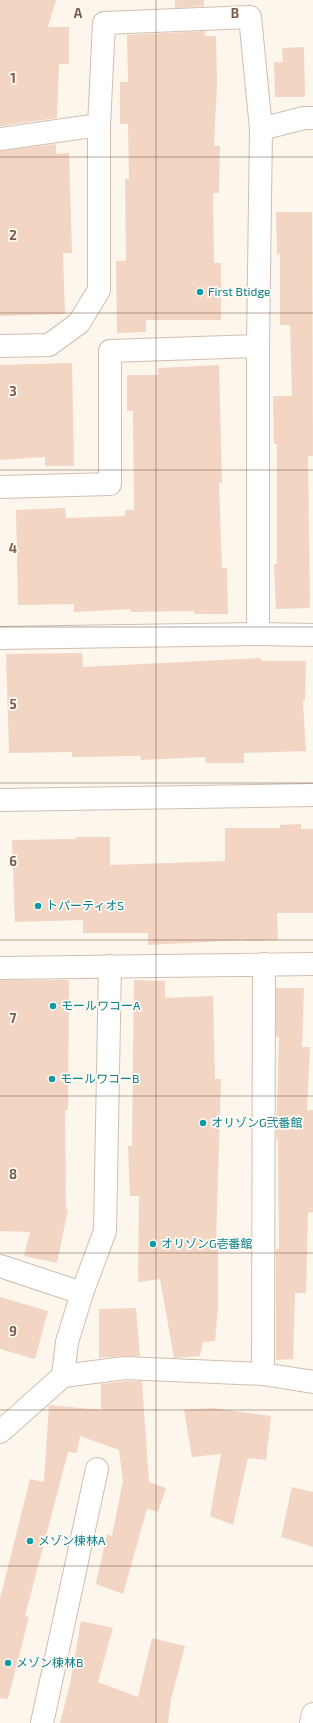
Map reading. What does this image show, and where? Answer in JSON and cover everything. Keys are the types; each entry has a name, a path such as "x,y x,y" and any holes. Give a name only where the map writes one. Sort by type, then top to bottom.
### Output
{"street":[{"path":"0,346 49,345 79,324 99,290 99,125 104,22 250,17 261,129 258,346 258,634"},
{"path":"261,129 304,118 313,118"},
{"path":"0,139 99,125"},
{"path":"0,487 110,484 110,351 258,346"},
{"path":"0,638 258,634 313,635"},
{"path":"0,800 313,795"},
{"path":"263,1374 264,964"},
{"path":"0,968 313,964"},
{"path":"63,1376 67,1342 82,1293 105,1231 110,966"},
{"path":"0,1266 82,1293"},
{"path":"0,1432 63,1376 125,1368 263,1374 313,1382"},
{"path":"42,1723 97,1469"},
{"path":"310,1723 313,1714"}],"building":[{"path":"0,0 56,0 48,27 69,27 69,64 59,64 57,118 0,126"},
{"path":"175,0 204,0 204,6 175,8"},
{"path":"205,31 205,36 216,36 217,83 214,146 220,146 219,193 213,193 214,263 221,263 221,320 146,320 146,332 117,333 116,261 126,261 125,179 129,179 128,124 120,124 120,82 128,82 127,35"},
{"path":"304,47 305,97 275,97 274,62 283,62 282,48"},
{"path":"56,144 56,154 69,153 72,253 63,253 65,314 0,316 0,151"},
{"path":"276,212 312,212 313,456 308,456 310,608 276,609 274,564 277,564 277,444 274,444 273,396 292,396 290,325 280,325 280,254 277,254"},
{"path":"72,363 74,466 45,466 45,457 0,460 0,365"},
{"path":"219,365 222,483 219,483 222,568 227,568 228,614 194,614 194,611 131,612 131,609 74,612 74,604 18,605 16,510 65,508 66,518 125,516 125,510 134,510 133,411 127,411 127,375 158,375 158,368"},
{"path":"82,653 83,667 261,658 261,661 306,661 305,701 303,701 306,751 244,753 244,763 206,763 205,757 141,760 140,756 72,757 72,752 9,753 6,654"},
{"path":"301,824 301,829 313,829 313,913 277,913 278,940 245,940 148,945 148,933 83,933 83,920 15,922 12,840 110,837 110,865 225,861 225,828 280,828 280,825"},
{"path":"0,980 69,980 68,1110 65,1110 66,1209 68,1209 57,1263 24,1256 30,1232 0,1231"},
{"path":"134,980 165,981 165,998 213,996 215,1079 221,1079 216,1242 218,1242 218,1306 215,1341 203,1342 200,1356 174,1358 160,1279 138,1282 139,1196 130,1196 128,1146 132,1146"},
{"path":"276,988 304,988 302,1047 310,1047 307,1110 313,1110 313,1212 308,1213 306,1293 295,1293 293,1359 276,1360 276,1249 279,1249 278,1139 276,1139 279,1037 276,1037"},
{"path":"0,1297 48,1311 35,1359 0,1349"},
{"path":"136,1308 140,1356 99,1358 99,1309"},
{"path":"142,1381 149,1482 166,1488 158,1512 147,1509 123,1594 96,1584 107,1534 112,1536 123,1481 119,1450 80,1436 77,1453 68,1452 25,1616 29,1617 8,1699 0,1698 0,1599 30,1479 44,1482 49,1405 101,1410 101,1384"},
{"path":"212,1408 271,1416 266,1460 248,1458 233,1525 210,1516 221,1454 192,1457 184,1410"},
{"path":"292,1487 313,1492 313,1547 281,1537"},
{"path":"81,1621 113,1628 98,1682 138,1697 152,1638 185,1646 171,1699 168,1723 60,1723 70,1684"}],"place":[{"name":"First Btidge","path":"200,292"},
{"name":"トパーティオS","path":"38,906"},
{"name":"モールワコーA","path":"53,1006"},
{"name":"モールワコーB","path":"52,1079"},
{"name":"オリゾンG弐番館","path":"203,1123"},
{"name":"オリゾンG壱番館","path":"153,1244"},
{"name":"メゾン棟林A","path":"30,1541"},
{"name":"メゾン棟林B","path":"8,1663"}]}
